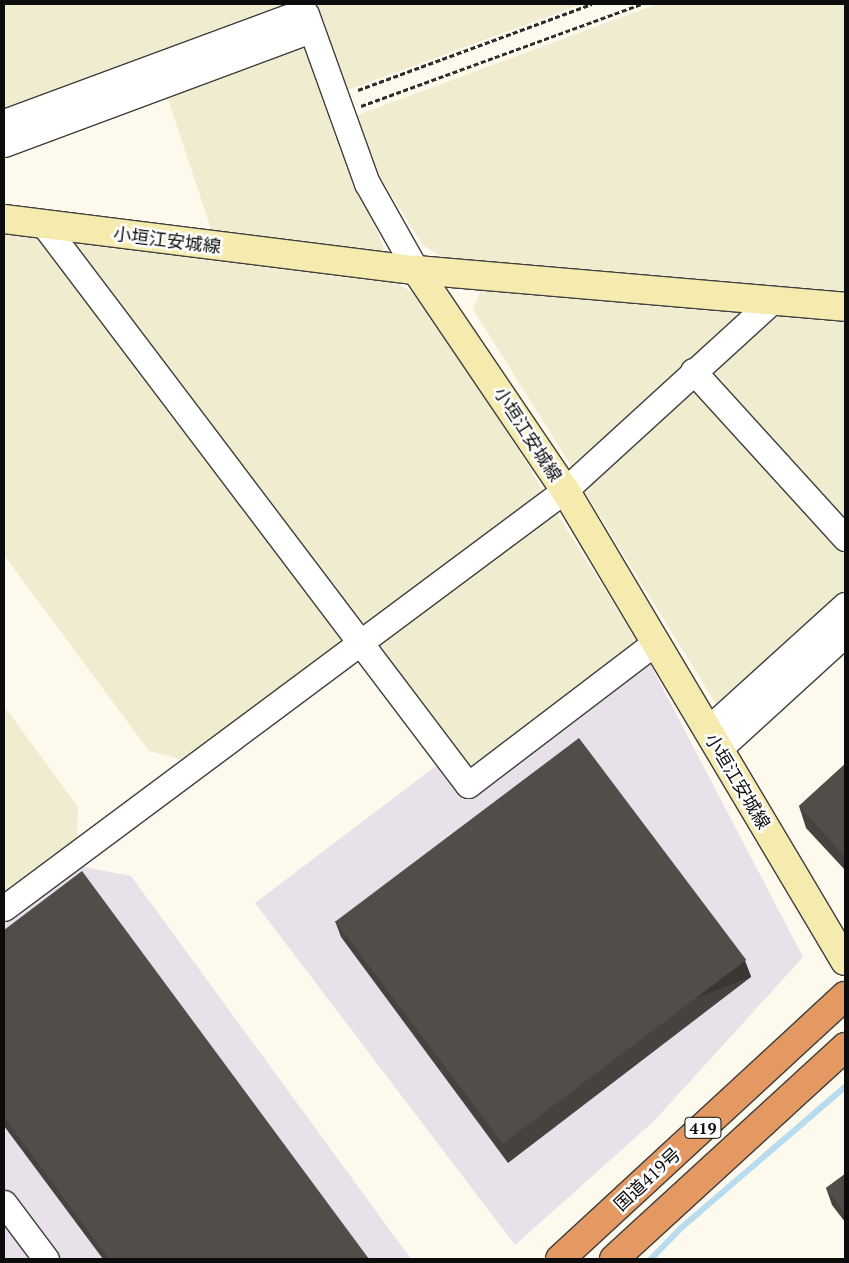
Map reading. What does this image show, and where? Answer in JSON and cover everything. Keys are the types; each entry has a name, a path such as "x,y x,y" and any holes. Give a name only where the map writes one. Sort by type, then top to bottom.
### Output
{"highway":[{"name":"国道419号","path":"560,1259 845,996"},
{"name":"国道419号","path":"614,1259 845,1047"}],"main road":[{"name":"小垣江安城線","path":"4,219 416,270 565,490 845,961"},
{"path":"416,270 774,299 845,308"}],"street":[{"path":"306,15 367,183 416,270"},
{"path":"4,122 306,15"},
{"path":"4,144 306,15"},
{"path":"44,225 468,785 656,642"},
{"path":"4,908 565,490 774,299"},
{"path":"693,371 845,538"},
{"path":"713,740 845,605"},
{"path":"713,740 845,634"},
{"path":"4,1203 46,1259"}],"path":[{"path":"339,106 592,4"},
{"path":"339,106 641,4"}],"shaded area":[{"path":"4,4 293,4 4,113"},
{"path":"309,4 582,4 342,92"},
{"path":"657,4 845,4 845,292 444,258 423,245 379,176 355,116"},
{"path":"305,40 384,249 380,254 213,235 167,96"},
{"path":"4,225 39,229 345,635 342,644 188,761 149,751 4,555"},
{"path":"68,240 369,274 394,281 416,295 436,317 546,495 367,627 357,625"},
{"path":"485,281 748,309 573,469 473,309"},
{"path":"773,305 845,315 845,529 703,373"},
{"path":"694,381 845,546 845,599 721,712 580,484"},
{"path":"554,509 638,643 471,768 462,765 375,649 376,640"},
{"path":"649,662 803,957 654,1121 515,1245 255,903 440,763 467,799"},
{"path":"4,706 78,807 77,839 4,896"},
{"path":"79,866 131,876 411,1259 53,1259 4,1192 4,920"},
{"path":"4,1219 34,1259 4,1259"}],"building":[{"path":"579,738 746,960 503,1144 335,922"},
{"path":"845,764 845,857 799,806"},
{"path":"82,871 369,1259 109,1259 4,1117 4,930"},
{"path":"845,1174 845,1214 826,1188"}],"waterway":[{"path":"651,1259 681,1228 845,1087"}]}
